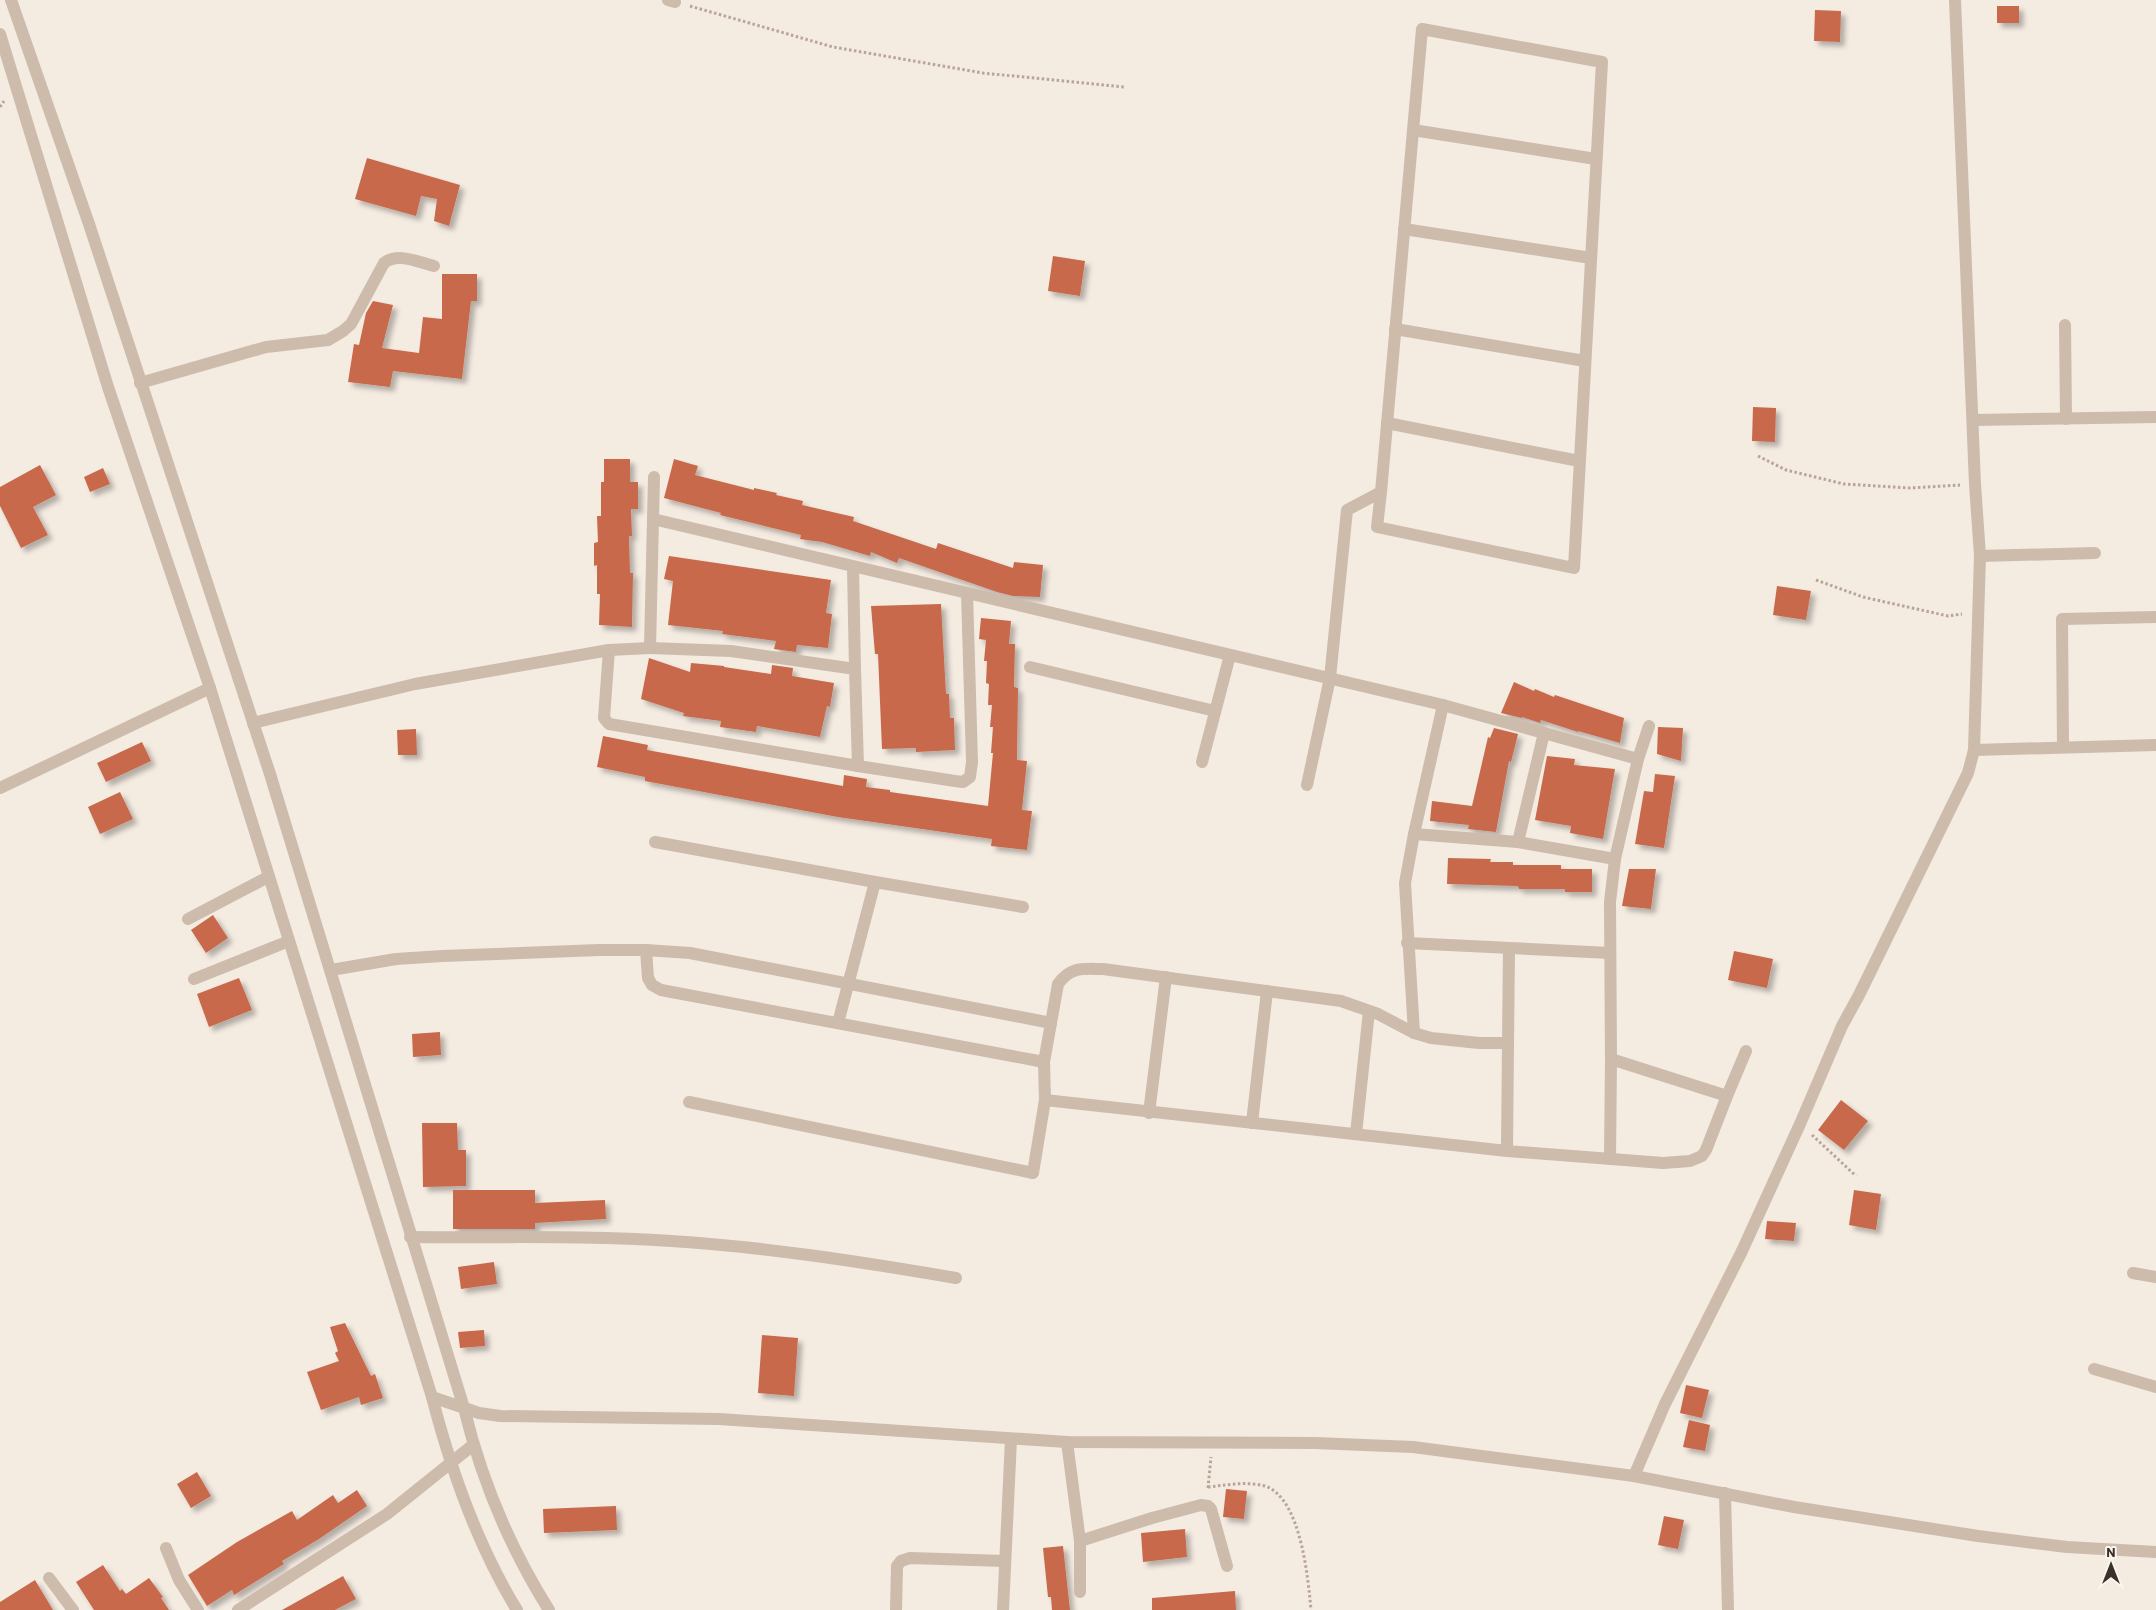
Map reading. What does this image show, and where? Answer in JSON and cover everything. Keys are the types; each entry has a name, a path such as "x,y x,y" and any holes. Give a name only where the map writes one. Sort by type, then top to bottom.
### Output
{"street":[{"path":"11,0 89,224 253,723 331,970 410,1237 464,1408 473,1445 495,1504 519,1556 549,1610"},
{"path":"1634,1476 1665,1404 1742,1250 1800,1124 1842,1026 1859,996 1968,773 1974,750 1980,556 1975,484 1974,420 1955,0"},
{"path":"1422,29 1602,62 1574,568 1377,527 1413,130 1422,29"},
{"path":"0,34 108,387 210,688 451,1463 469,1513 504,1588 517,1610"},
{"path":"1413,130 1596,160"},
{"path":"1404,229 1591,258"},
{"path":"140,383 266,346 328,340 344,331 350,324 384,263 390,258 397,257 434,266"},
{"path":"2065,325 2066,419"},
{"path":"1395,329 1585,361"},
{"path":"1974,420 2156,417"},
{"path":"1387,423 1580,461"},
{"path":"650,648 654,476"},
{"path":"1307,785 1330,678 1347,510 1381,492"},
{"path":"653,519 1443,705 1638,759"},
{"path":"1980,556 2095,553"},
{"path":"853,566 858,766"},
{"path":"609,650 604,718 609,724 963,782 970,778 972,762 967,593"},
{"path":"2063,748 2062,619 2156,616"},
{"path":"253,723 415,684 609,650 650,648 731,651 855,669"},
{"path":"1202,762 1230,655"},
{"path":"1030,667 1215,711"},
{"path":"0,788 210,688"},
{"path":"1414,1032 1407,943 1405,883 1443,705"},
{"path":"1610,1159 1610,902 1615,859 1638,759 1649,726"},
{"path":"1518,842 1544,733"},
{"path":"1974,750 2156,745"},
{"path":"1414,834 1518,842 1615,859"},
{"path":"655,842 1022,907"},
{"path":"188,919 268,877"},
{"path":"838,1023 875,882"},
{"path":"194,979 289,940"},
{"path":"1407,943 1610,953"},
{"path":"1507,1152 1509,948"},
{"path":"331,970 396,959 442,956 646,950 690,953 1051,1023"},
{"path":"646,950 648,978 652,985 662,990 1044,1062"},
{"path":"689,1102 1033,1173 1045,1100 1044,1062 1058,984 1065,975 1078,969 1103,969 1341,1000 1431,1038 1508,1043"},
{"path":"1149,1113 1166,977"},
{"path":"1252,1124 1268,991"},
{"path":"1356,1134 1369,1011"},
{"path":"1045,1100 1507,1152 1663,1163 1690,1161 1702,1156 1746,1051"},
{"path":"1611,1059 1727,1096"},
{"path":"410,1237 616,1238 671,1241 768,1250 877,1264 956,1278"},
{"path":"2133,1273 2156,1277"},
{"path":"2094,1369 2156,1387"},
{"path":"432,1397 484,1414 500,1416 719,1419 1067,1442 1315,1443 1413,1447 1634,1476 1794,1507 1978,1536 2067,1547 2156,1552"},
{"path":"1003,1610 1011,1439"},
{"path":"1067,1442 1080,1541 1080,1592"},
{"path":"238,1610 387,1514 473,1445"},
{"path":"1725,1493 1728,1610"},
{"path":"1080,1541 1152,1518 1196,1506 1208,1506 1211,1509 1226,1566"},
{"path":"166,1548 179,1580 198,1610"},
{"path":"896,1610 897,1566 901,1561 910,1558 1005,1561"},
{"path":"49,1578 73,1610"}],"path":[{"path":"672,1 833,47 983,73 1124,87"},
{"path":"1758,456 1786,470 1844,484 1910,488 1975,484"},
{"path":"1816,580 1863,597 1948,616 1978,613"},
{"path":"1800,1124 1856,1176"},
{"path":"1208,1506 1213,1442"},
{"path":"1208,1487 1242,1483 1266,1487 1279,1495 1298,1527 1311,1610"}],"building":[{"path":"1997,6 2019,6 2019,23 1997,23"},
{"path":"1815,10 1841,11 1840,42 1814,41"},
{"path":"367,158 460,185 449,226 434,221 437,199 421,196 416,216 355,199"},
{"path":"1053,256 1085,261 1080,296 1048,291"},
{"path":"442,274 477,274 477,301 471,301 462,379 393,371 390,387 348,382 354,344 359,345 366,313 373,301 393,305 382,348 419,353 423,317 442,319"},
{"path":"1753,407 1776,408 1775,442 1752,441"},
{"path":"604,459 630,459 630,482 638,482 638,509 631,509 632,536 629,536 630,573 633,573 632,627 599,625 600,594 597,594 597,565 594,566 594,543 598,542 597,516 601,516 601,482 604,482"},
{"path":"674,459 698,466 695,475 754,490 754,488 777,493 776,495 803,501 802,505 854,517 853,521 936,549 938,543 1013,568 1014,562 1043,565 1040,597 1013,596 997,592 899,558 897,563 871,552 870,556 822,542 800,539 801,535 720,515 721,513 664,498"},
{"path":"40,465 56,495 33,507 48,535 21,548 0,506 0,487"},
{"path":"103,468 110,484 90,492 84,477"},
{"path":"669,556 831,580 826,613 832,614 828,648 797,645 796,652 774,649 776,641 722,634 723,631 668,625 673,581 664,579"},
{"path":"1777,586 1811,591 1806,620 1773,615"},
{"path":"941,604 946,694 949,694 950,718 954,718 955,750 916,752 916,748 882,749 878,654 875,654 871,606"},
{"path":"981,618 1011,621 1009,644 1015,644 1014,687 1018,688 1017,760 1027,761 1022,810 1032,811 1027,850 991,846 992,839 838,817 645,781 645,777 597,767 603,736 648,745 647,750 843,786 844,775 867,779 866,787 988,806 993,753 991,753 993,727 990,727 992,705 988,705 989,684 986,683 987,661 984,661 986,640 979,639"},
{"path":"649,658 690,672 691,663 724,666 771,674 772,665 793,668 792,676 834,683 830,707 827,706 820,737 757,726 756,732 720,727 721,721 683,716 684,713 641,699"},
{"path":"1514,682 1534,691 1535,689 1554,697 1555,695 1624,718 1620,743 1541,720 1540,723 1501,713"},
{"path":"1658,727 1683,728 1681,761 1657,754"},
{"path":"1494,728 1518,734 1511,762 1509,761 1496,832 1468,829 1469,825 1430,821 1432,801 1472,806 1488,737 1490,738"},
{"path":"416,729 417,755 398,755 397,730"},
{"path":"142,742 151,761 106,782 97,763"},
{"path":"1547,756 1575,759 1574,765 1615,769 1603,839 1570,833 1571,826 1535,820"},
{"path":"1655,774 1675,776 1664,848 1635,844 1644,791 1653,792"},
{"path":"120,792 133,819 100,834 88,807"},
{"path":"1448,858 1491,859 1490,862 1513,862 1513,865 1561,865 1561,869 1592,869 1592,892 1565,892 1565,889 1519,889 1518,886 1447,884"},
{"path":"1629,869 1656,869 1651,909 1622,906"},
{"path":"213,915 228,938 206,953 191,930"},
{"path":"1734,951 1773,959 1767,988 1728,980"},
{"path":"239,978 252,1010 209,1027 197,994"},
{"path":"440,1032 441,1055 413,1057 412,1034"},
{"path":"1841,1100 1868,1121 1844,1150 1818,1130"},
{"path":"422,1123 457,1123 458,1150 466,1150 466,1186 423,1187"},
{"path":"453,1190 535,1190 535,1203 605,1200 606,1219 535,1223 535,1229 453,1229"},
{"path":"1854,1190 1881,1194 1876,1230 1849,1225"},
{"path":"1767,1221 1796,1223 1794,1241 1765,1239"},
{"path":"494,1262 497,1284 461,1289 458,1267"},
{"path":"345,1323 371,1376 375,1374 383,1398 361,1405 359,1397 321,1410 307,1372 339,1361 335,1353 338,1351 330,1327"},
{"path":"484,1330 485,1346 460,1348 458,1332"},
{"path":"762,1335 798,1338 794,1396 758,1393"},
{"path":"1686,1385 1709,1390 1702,1418 1680,1413"},
{"path":"1689,1420 1710,1425 1705,1451 1683,1447"},
{"path":"197,1472 211,1496 191,1508 177,1484"},
{"path":"1226,1489 1247,1491 1244,1519 1223,1517"},
{"path":"357,1490 367,1506 319,1539 282,1561 284,1564 234,1595 232,1590 207,1606 188,1575 237,1542 292,1511 297,1520 333,1495 338,1503"},
{"path":"616,1506 617,1530 544,1533 543,1509"},
{"path":"1664,1516 1684,1520 1678,1549 1658,1545"},
{"path":"1185,1529 1187,1557 1143,1562 1141,1533"},
{"path":"1063,1546 1070,1610 1052,1610 1051,1597 1048,1597 1043,1548"},
{"path":"103,1565 120,1591 122,1589 126,1594 149,1578 163,1597 161,1598 169,1610 94,1610 76,1582"},
{"path":"343,1576 356,1599 335,1610 282,1610"},
{"path":"35,1580 53,1610 0,1610 0,1602"},
{"path":"1235,1591 1236,1610 1152,1610 1152,1598"}]}
